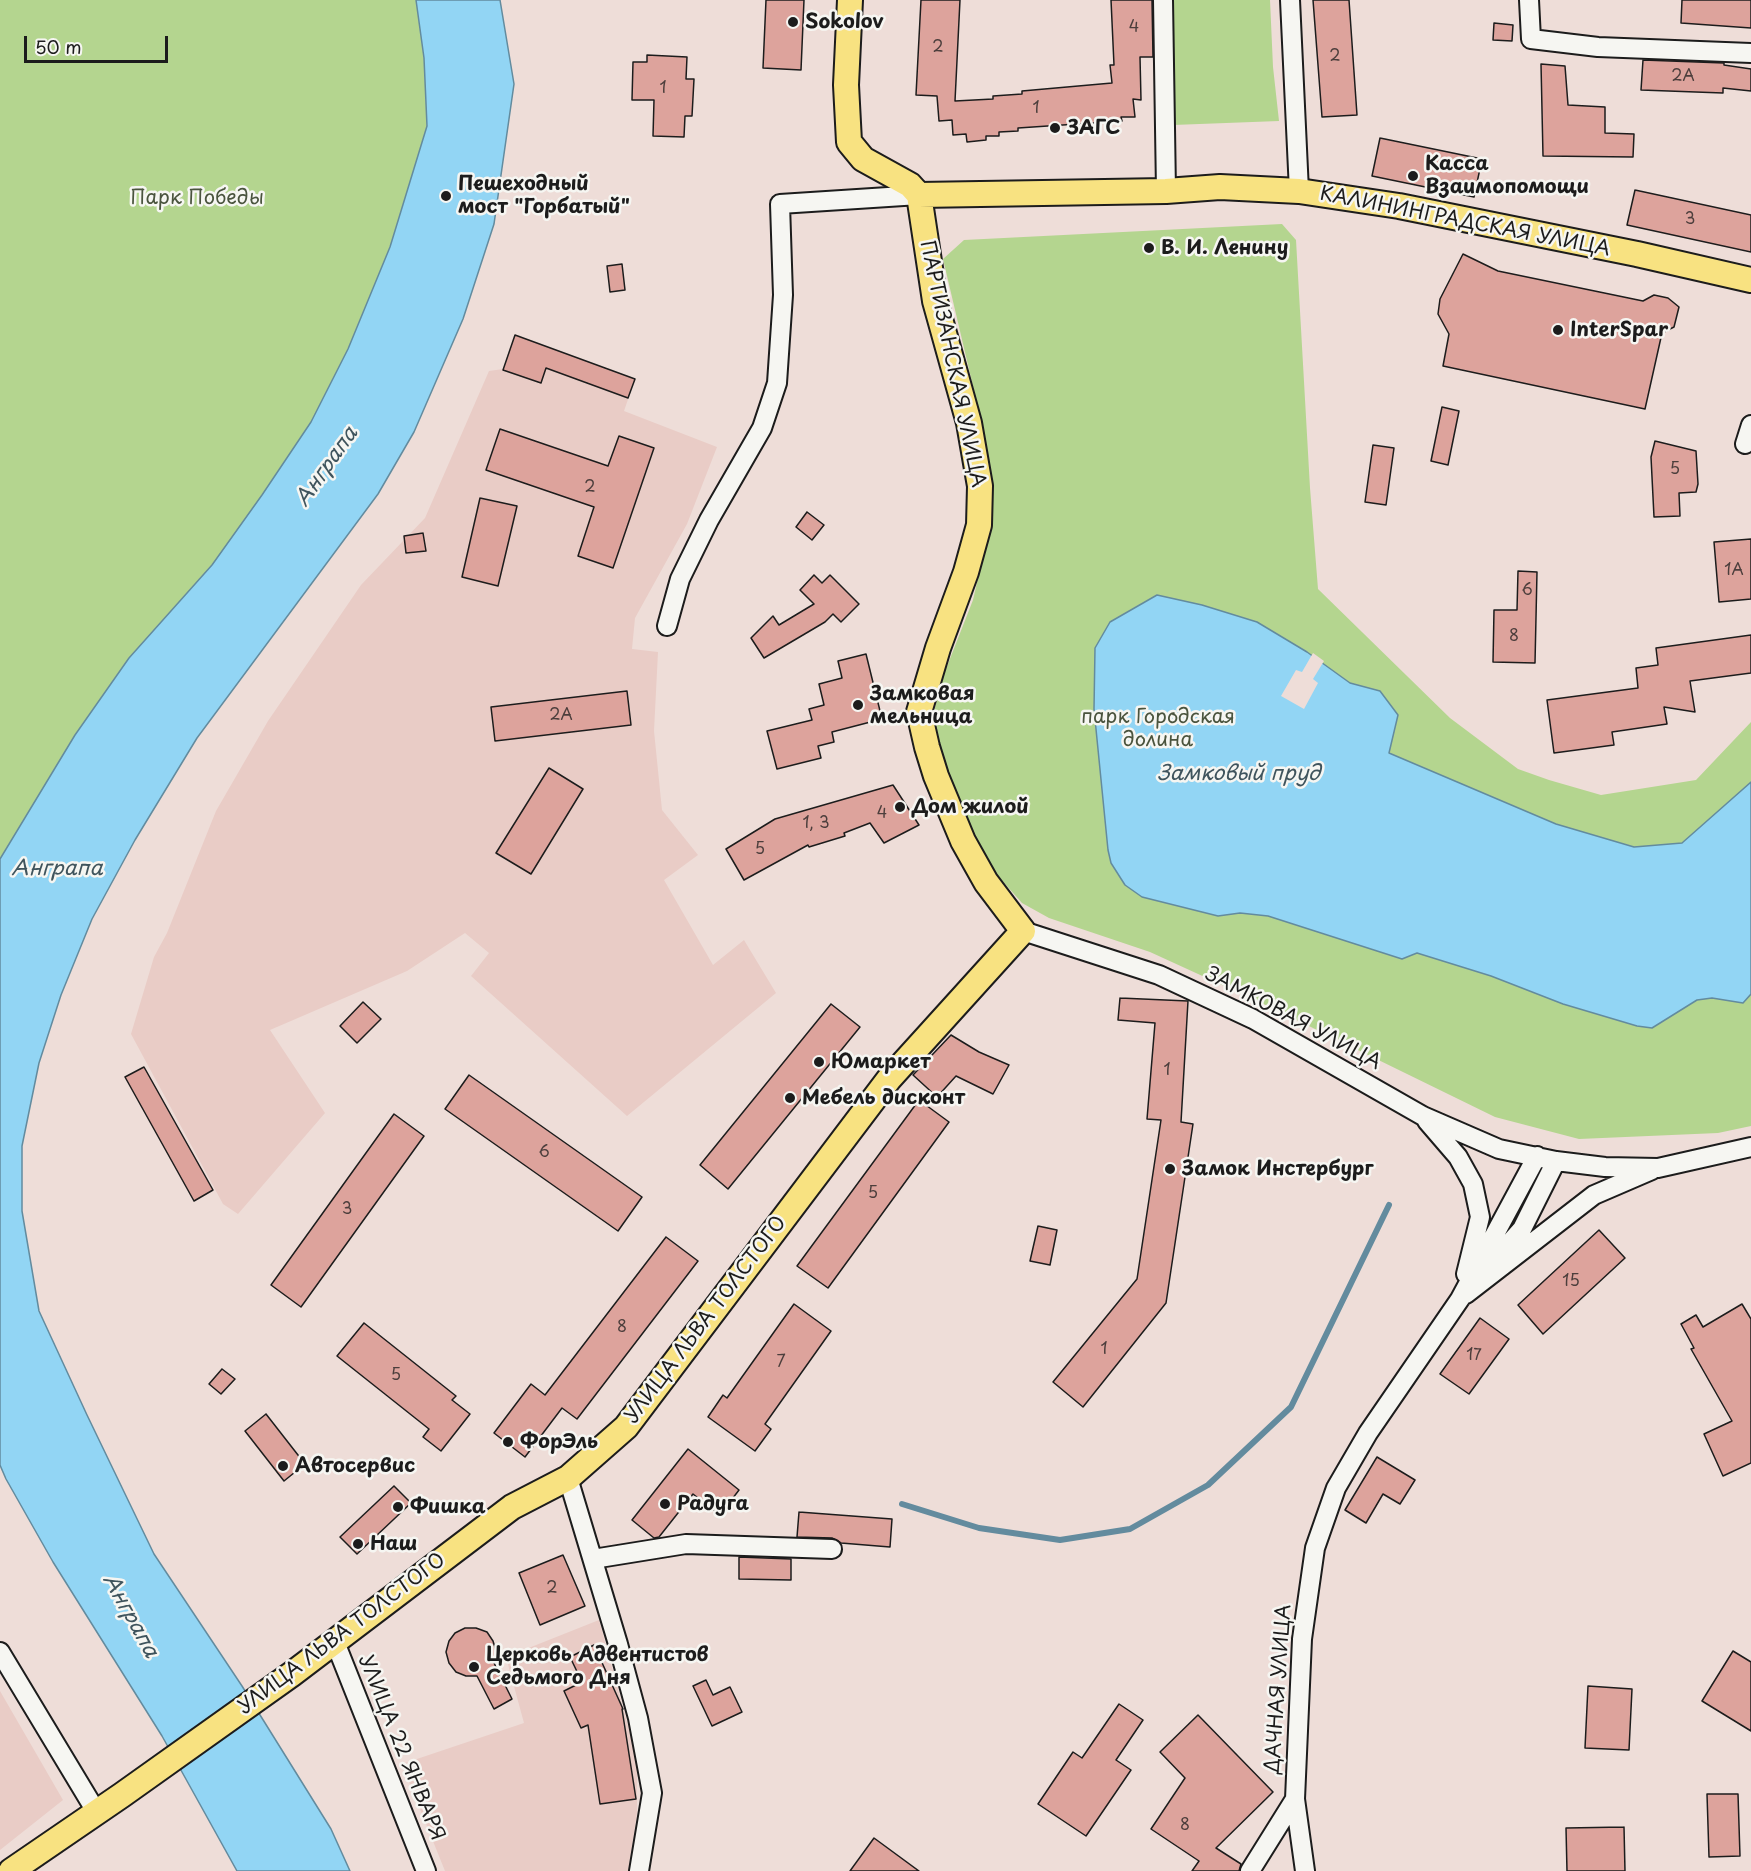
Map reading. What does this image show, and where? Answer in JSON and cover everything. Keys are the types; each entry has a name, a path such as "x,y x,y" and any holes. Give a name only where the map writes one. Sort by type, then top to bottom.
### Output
{"main road":[{"path":"850,0 846,85 849,142 863,159 910,185 919,195"},
{"name":"КАЛИНИНГРАДСКАЯ УЛИЦА","path":"919,195 1220,187 1299,191 1399,206 1637,254 1751,280"},
{"name":"ПАРТИЗАНСКАЯ УЛИЦА","path":"919,195 935,301 969,423 980,486 979,525 919,712 936,776 963,841 986,882 1023,931"},
{"name":"УЛИЦА ЛЬВА ТОЛСТОГО","path":"11,1871 292,1674 512,1507 568,1478 626,1427 836,1146 889,1079 1023,931"}],"street":[{"path":"1163,0 1166,190"},
{"path":"1290,0 1299,191"},
{"path":"1529,0 1531,39 1598,47 1751,53"},
{"path":"667,627 680,579 709,520 762,428 777,383 783,295 780,204 919,195"},
{"path":"1745,444 1751,425"},
{"name":"ЗАМКОВАЯ УЛИЦА","path":"1023,931 1159,975 1253,1019 1423,1116 1499,1149 1537,1156"},
{"name":"ДАЧНАЯ УЛИЦА","path":"1423,1116 1458,1157 1473,1184 1480,1217 1460,1299"},
{"name":"ДАЧНАЯ УЛИЦА","path":"1460,1299 1594,1195 1658,1168 1751,1147"},
{"name":"ДАЧНАЯ УЛИЦА","path":"1305,1871 1295,1799 1302,1639 1315,1548 1336,1488 1362,1442 1460,1299 1537,1156 1556,1161 1605,1167 1658,1168"},
{"name":"ДАЧНАЯ УЛИЦА","path":"1460,1299 1521,1229 1556,1161"},
{"path":"568,1478 638,1718 652,1793 639,1871"},
{"path":"592,1559 686,1544 832,1549"},
{"name":"УЛИЦА 22 ЯНВАРЯ","path":"335,1642 426,1871"},
{"path":"0,1652 96,1813"},
{"path":"1250,1871 1295,1799"}],"shaded area":[{"path":"515,335 635,379 624,411 717,447 687,524 635,618 632,649 658,652 654,731 662,810 698,855 664,880 713,965 744,940 776,993 627,1116 471,976 489,953 465,933 407,971 270,1030 325,1113 238,1214 223,1204 131,1034 154,957 167,933 216,811 268,721 361,585 425,518 489,371 503,369"},
{"path":"599,1620 637,1759 637,1813 628,1871 445,1871 402,1764 524,1723 506,1657"},
{"path":"0,1691 63,1800 0,1850"}],"green space":[{"name":"Парк Победы","path":"0,0 416,0 424,58 427,126 390,247 348,349 311,422 212,565 129,658 75,735 0,859"},
{"path":"1169,0 1270,0 1273,67 1279,121 1173,125"},
{"name":"парк Городская долина","path":"1282,224 1296,240 1318,589 1450,718 1518,769 1549,780 1601,795 1696,780 1751,722 1751,1126 1718,1133 1579,1139 1495,1117 1268,1006 1150,952 1049,918 1022,903 990,867 946,776 931,722 944,674 973,600 993,513 985,437 943,259 964,240"}],"water":[{"name":"Анграпа","path":"416,0 500,0 514,84 494,224 463,319 414,432 378,494 197,738 135,840 92,919 61,995 39,1063 22,1146 22,1211 39,1311 154,1554 242,1686 331,1829 350,1871 237,1871 162,1736 53,1562 0,1465 0,859 75,735 129,658 212,565 262,495 311,422 348,349 390,247 427,126 424,58"},
{"name":"Замковый пруд","path":"1157,595 1202,605 1257,622 1307,652 1350,683 1380,691 1398,715 1389,753 1556,824 1634,847 1682,843 1751,782 1751,994 1743,1003 1712,998 1697,1000 1652,1028 1637,1026 1563,1004 1491,976 1417,953 1402,959 1268,916 1240,913 1218,916 1142,897 1125,885 1111,863 1108,850 1094,709 1095,648 1110,622"}],"pier":[{"path":"1313,653 1324,661 1313,679 1318,683 1304,709 1281,696 1296,670 1302,672"}],"building":[{"path":"766,0 804,0 801,70 763,68"},
{"path":"921,0 960,0 955,101 993,99 993,96 1022,94 1022,91 1112,83 1110,65 1114,65 1111,0 1152,0 1153,57 1140,57 1141,100 1133,99 1135,117 1121,117 1122,121 1018,128 1018,131 999,132 999,136 986,136 986,140 967,142 966,134 953,135 952,120 939,121 937,96 916,95"},
{"path":"1313,0 1349,0 1357,115 1322,117"},
{"path":"1682,0 1751,0 1751,28 1681,23"},
{"path":"1494,23 1513,25 1512,41 1493,40"},
{"path":"647,55 687,57 686,79 694,79 692,116 685,116 684,137 653,136 654,100 632,100 633,62 647,62"},
{"path":"1643,60 1724,63 1724,65 1751,69 1751,91 1723,88 1723,93 1641,90"},
{"path":"1541,64 1565,66 1568,105 1605,107 1605,133 1634,134 1633,157 1543,156"},
{"path":"1380,138 1482,159 1474,197 1372,176"},
{"path":"1635,190 1751,215 1751,252 1627,225"},
{"name":"InterSpar","path":"1463,254 1498,271 1643,301 1654,295 1668,298 1679,307 1674,327 1662,333 1645,409 1443,366 1449,334 1438,314 1440,299"},
{"path":"622,264 625,290 610,292 607,266"},
{"path":"515,335 635,379 628,398 546,368 541,383 503,370"},
{"path":"1442,407 1459,411 1448,465 1431,461"},
{"path":"500,429 608,466 619,436 654,448 613,568 578,556 594,507 486,470"},
{"path":"1655,441 1696,451 1698,484 1696,492 1679,493 1680,516 1654,517 1651,457"},
{"path":"1373,445 1394,448 1386,505 1365,502"},
{"path":"480,498 517,506 498,586 462,577"},
{"path":"807,512 824,525 812,540 796,527"},
{"path":"423,533 426,551 406,553 404,536"},
{"path":"1751,539 1751,599 1719,602 1714,542"},
{"path":"1518,571 1537,572 1535,663 1493,662 1494,610 1517,610"},
{"path":"814,575 822,583 830,575 859,604 841,622 833,614 825,622 764,658 751,638 773,616 779,625 814,604 800,590"},
{"path":"1751,635 1751,673 1690,681 1695,712 1664,707 1667,724 1612,732 1614,745 1554,753 1547,700 1638,688 1636,668 1658,665 1656,648"},
{"path":"866,654 882,719 832,732 834,742 818,746 821,758 777,769 767,731 812,720 809,709 824,705 819,684 842,678 838,661"},
{"path":"627,691 631,725 495,741 491,707"},
{"path":"549,768 583,789 531,874 496,853"},
{"path":"893,785 919,825 884,843 870,823 844,833 845,836 809,847 808,845 744,880 726,849 775,819"},
{"path":"1120,998 1188,1001 1181,1122 1193,1124 1166,1303 1083,1407 1053,1382 1137,1279 1161,1120 1147,1119 1155,1023 1118,1020"},
{"path":"363,1002 381,1019 357,1043 340,1026"},
{"path":"831,1004 860,1027 728,1189 700,1165"},
{"path":"951,1035 979,1052 1009,1065 993,1094 956,1076 937,1097 913,1075"},
{"path":"144,1067 213,1190 194,1201 125,1077"},
{"path":"469,1075 642,1197 618,1231 445,1109"},
{"path":"919,1100 949,1122 828,1288 797,1266"},
{"path":"394,1114 424,1136 301,1307 271,1285"},
{"path":"1038,1226 1057,1230 1050,1265 1030,1261"},
{"path":"1599,1230 1625,1258 1543,1334 1518,1305"},
{"path":"666,1237 698,1261 577,1419 562,1408 525,1457 494,1433 531,1384 545,1395"},
{"path":"794,1304 831,1331 765,1424 771,1429 755,1451 708,1417 723,1395 727,1398"},
{"path":"1742,1304 1751,1319 1751,1463 1723,1476 1704,1434 1732,1421 1691,1349 1694,1348 1681,1324 1696,1315 1703,1327"},
{"path":"1480,1318 1509,1339 1469,1394 1440,1374"},
{"path":"364,1323 456,1396 452,1400 470,1414 441,1451 423,1437 429,1429 337,1356"},
{"path":"222,1369 235,1379 221,1394 209,1384"},
{"path":"266,1414 305,1464 284,1481 245,1431"},
{"name":"Радуга","path":"688,1449 739,1490 720,1515 693,1494 659,1537 654,1538 632,1520"},
{"path":"1377,1457 1415,1480 1400,1504 1383,1494 1366,1523 1345,1510"},
{"path":"394,1486 411,1503 357,1554 340,1537"},
{"path":"799,1512 892,1519 890,1547 841,1543 832,1538 797,1537"},
{"path":"563,1555 585,1606 540,1625 519,1573"},
{"path":"739,1557 791,1559 791,1580 739,1579"},
{"name":"Церковь Адвентистов Седьмого Дня","path":"465,1628 476,1628 487,1632 493,1641 496,1651 494,1663 512,1699 494,1709 477,1676 466,1676 456,1672 449,1663 446,1652 449,1641 455,1633"},
{"path":"594,1645 623,1709 636,1799 600,1804 588,1725 581,1728 564,1691 582,1682 570,1657"},
{"path":"1733,1651 1751,1662 1751,1731 1702,1701"},
{"path":"706,1680 713,1695 730,1687 742,1712 712,1726 693,1686"},
{"path":"1588,1686 1632,1689 1629,1750 1585,1748"},
{"path":"1119,1704 1143,1720 1116,1760 1131,1770 1086,1836 1038,1804 1073,1752 1082,1758"},
{"path":"1198,1715 1273,1792 1216,1848 1241,1864 1239,1871 1192,1871 1199,1861 1151,1829 1185,1778 1160,1752"},
{"path":"1707,1794 1738,1794 1740,1856 1709,1857"},
{"path":"1624,1827 1625,1871 1567,1871 1566,1828"},
{"path":"874,1838 919,1871 850,1871"}],"waterway":[{"path":"902,1504 979,1528 1060,1540 1130,1529 1208,1485 1291,1407 1389,1205"}],"place":[{"name":"Sokolov","path":"793,22"},
{"name":"ЗАГС","path":"1055,128"},
{"name":"Касса Взаимопомощи","path":"1413,176"},
{"name":"Пешеходный мост \"Горбатый\"","path":"446,196"},
{"name":"В. И. Ленину","path":"1149,248"},
{"name":"InterSpar","path":"1558,330"},
{"name":"Замковая мельница","path":"858,705"},
{"name":"Дом жилой","path":"900,807"},
{"name":"Юмаркет","path":"819,1062"},
{"name":"Мебель дисконт","path":"790,1098"},
{"name":"Замок Инстербург","path":"1170,1169"},
{"name":"ФорЭль","path":"508,1442"},
{"name":"Автосервис","path":"283,1466"},
{"name":"Радуга","path":"665,1504"},
{"name":"Фишка","path":"398,1507"},
{"name":"Наш","path":"358,1544"},
{"name":"Церковь Адвентистов Седьмого Дня","path":"474,1667"}]}
